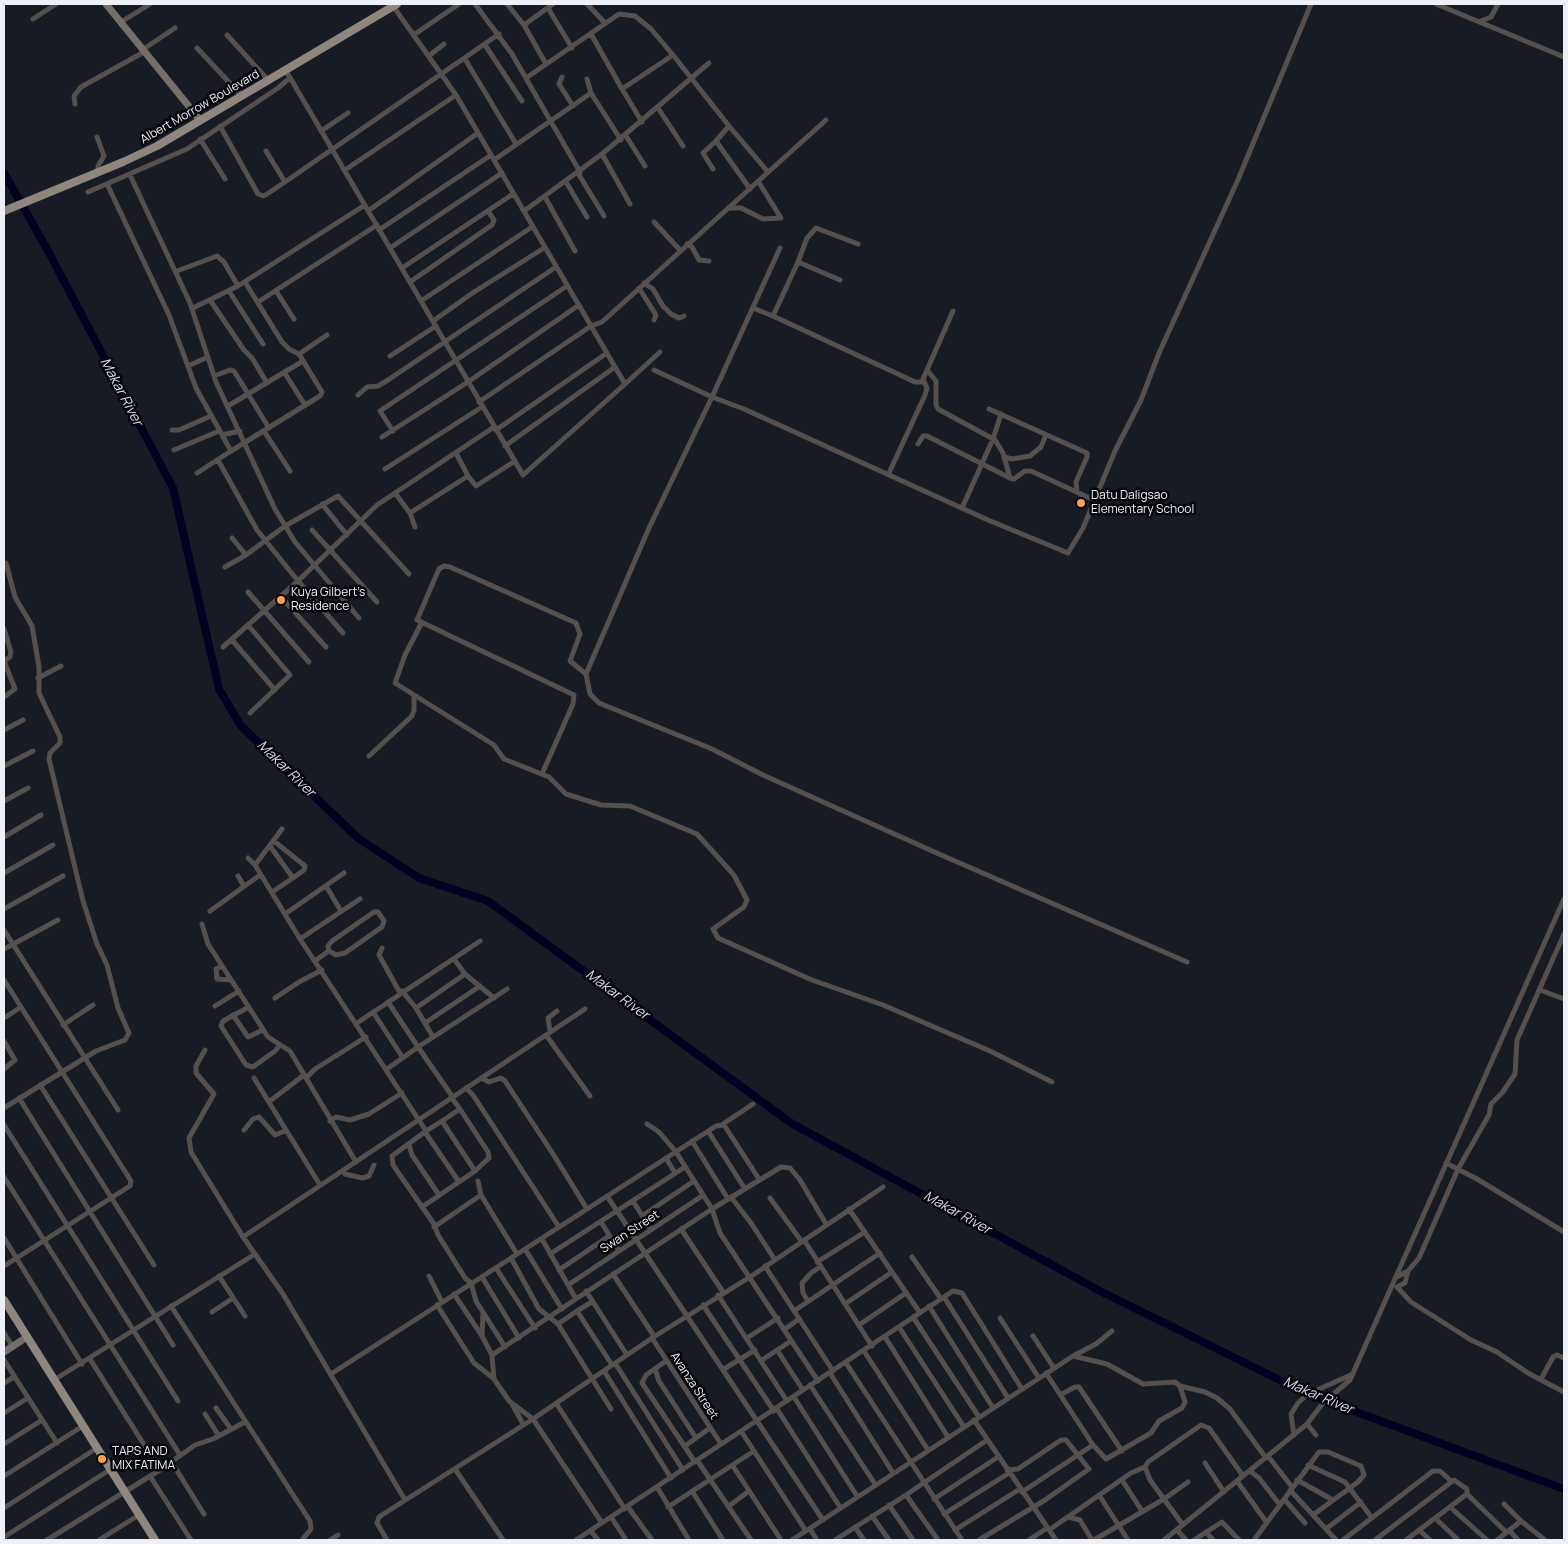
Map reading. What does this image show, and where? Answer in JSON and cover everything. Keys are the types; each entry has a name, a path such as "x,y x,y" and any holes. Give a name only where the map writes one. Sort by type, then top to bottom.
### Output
{"main road":[{"name":"Albert Morrow Boulevard","path":"4,211 143,153 395,5"},
{"path":"4,1303 111,1469 152,1539"}],"street":[{"path":"33,19 56,4"},
{"path":"106,4 200,120"},
{"path":"121,22 150,4"},
{"path":"415,34 459,4"},
{"path":"475,4 499,34 552,120 604,216"},
{"path":"516,4 508,6 524,25 546,64"},
{"path":"524,25 553,4"},
{"path":"586,4 605,23"},
{"path":"654,370 962,508 1068,553 1080,535 1237,182 1311,4"},
{"path":"1436,4 1481,21 1564,57"},
{"path":"1481,21 1491,17 1498,4"},
{"path":"395,5 456,94 544,248 625,384"},
{"path":"548,8 572,48"},
{"path":"526,78 619,14 635,16 651,29 673,54 729,126 768,172"},
{"path":"75,104 74,96 81,87 143,51 175,28"},
{"path":"220,126 258,194 264,196 499,34"},
{"path":"592,34 642,122"},
{"path":"227,35 268,80"},
{"path":"430,55 444,44"},
{"path":"484,45 522,102"},
{"path":"197,48 242,96"},
{"path":"622,89 673,54"},
{"path":"465,59 516,144"},
{"path":"524,211 566,182 626,136 709,63"},
{"path":"286,69 523,474 660,352"},
{"path":"562,77 559,84 573,106"},
{"path":"88,192 108,186 187,149 270,94 290,78"},
{"path":"587,79 592,93 621,140"},
{"path":"494,160 592,93"},
{"path":"345,170 456,94"},
{"path":"658,108 683,146"},
{"path":"321,131 348,113"},
{"path":"385,469 591,326 602,322 826,120"},
{"path":"713,169 704,153 729,126"},
{"path":"368,211 478,134"},
{"path":"626,136 645,166"},
{"path":"97,137 104,156 98,166 98,172"},
{"path":"200,139 225,179"},
{"path":"716,141 750,188"},
{"path":"266,151 285,182"},
{"path":"602,154 630,204"},
{"path":"258,302 491,155"},
{"path":"390,248 502,173"},
{"path":"130,175 177,271 192,308 214,376 246,442 269,496 285,526 315,566 359,618"},
{"path":"728,208 741,208 763,219 781,218 758,181"},
{"path":"566,182 587,217"},
{"path":"108,186 169,315 196,388 231,451"},
{"path":"402,268 513,194"},
{"path":"545,197 575,252"},
{"path":"192,308 245,282 365,205"},
{"path":"410,282 492,225 494,220 488,210"},
{"path":"654,222 680,250"},
{"path":"421,301 532,227"},
{"path":"773,316 807,238 814,228 858,244"},
{"path":"687,244 692,246 700,260 709,261"},
{"path":"390,356 474,292 544,248"},
{"path":"780,248 650,528 586,674 590,694 599,703 712,749 939,854 1187,962"},
{"path":"177,271 217,256 224,262 238,286"},
{"path":"798,262 840,280"},
{"path":"358,395 367,387 378,386 388,380 556,267"},
{"path":"197,473 320,396 322,392 299,354 289,349 282,342 245,282"},
{"path":"644,283 653,288 663,306 671,314 679,318 684,316"},
{"path":"393,431 380,411 567,286"},
{"path":"639,288 656,315 654,320"},
{"path":"229,291 263,344"},
{"path":"276,291 294,319"},
{"path":"210,300 244,350 253,359 267,383"},
{"path":"382,437 468,382 579,305"},
{"path":"753,308 915,382 922,382"},
{"path":"922,382 953,311"},
{"path":"299,354 327,335"},
{"path":"223,647 315,566 374,508 395,492 607,353"},
{"path":"188,366 208,357"},
{"path":"228,406 303,362"},
{"path":"505,446 615,367"},
{"path":"214,376 230,370 234,371 290,470"},
{"path":"927,370 936,381 936,405 938,409 993,439 1001,448 1010,478"},
{"path":"284,372 305,405"},
{"path":"889,474 925,395 927,388 922,382"},
{"path":"989,409 1088,454 1076,482 1077,492"},
{"path":"962,508 993,439 1001,414"},
{"path":"172,430 179,430 211,416"},
{"path":"174,450 220,433 240,431"},
{"path":"1004,458 1026,458 1037,451 1046,435"},
{"path":"918,444 923,436 927,436 1010,478 1014,478 1025,471 1037,473 1094,500"},
{"path":"456,453 468,476 476,486 515,461"},
{"path":"1025,471 1026,458"},
{"path":"218,460 264,540 343,633"},
{"path":"410,513 468,476"},
{"path":"395,492 410,513 415,527"},
{"path":"225,567 246,555 285,526 322,504 340,496 409,574"},
{"path":"322,504 347,535"},
{"path":"312,530 377,602"},
{"path":"232,538 246,555"},
{"path":"4,1108 101,1049 125,1040 129,1033 118,1008 108,965 97,944 84,901 49,759 50,753 60,743 60,737 39,693 39,667 32,626 15,597 6,563"},
{"path":"542,774 573,704 572,693 417,620 439,568 446,565 576,623 580,634 570,661 586,674"},
{"path":"248,592 309,662"},
{"path":"281,597 326,647"},
{"path":"422,622 405,655 395,683 494,745 504,759 554,780 566,794 602,805 630,806 697,834 734,875 747,900 744,907 713,929 718,938 812,980 883,1005 990,1051 1052,1082"},
{"path":"248,625 290,674 287,680 250,713"},
{"path":"4,629 11,652 10,657 4,661 15,689 4,697"},
{"path":"232,640 275,690"},
{"path":"38,678 61,666"},
{"path":"369,756 412,716 414,696"},
{"path":"4,730 23,720"},
{"path":"4,766 33,751"},
{"path":"4,801 28,788"},
{"path":"4,836 41,815"},
{"path":"255,865 282,829"},
{"path":"272,892 304,870 305,866 274,841"},
{"path":"4,872 53,845"},
{"path":"270,846 293,878"},
{"path":"248,858 255,865 300,939 316,960 459,1182"},
{"path":"285,914 344,874"},
{"path":"210,911 260,875"},
{"path":"4,909 63,876"},
{"path":"238,876 244,886"},
{"path":"326,886 341,911"},
{"path":"300,939 360,899"},
{"path":"1164,1540 1294,1436 1307,1424 1323,1403 1350,1380 1395,1286 1397,1276 1446,1163 1526,991 1562,909 1564,899"},
{"path":"316,960 329,952 336,954 345,953 385,923 379,914 374,912 332,941 328,946 329,952"},
{"path":"4,949 58,920"},
{"path":"202,924 208,944 263,1030 270,1040 290,1051 356,1162"},
{"path":"4,930 118,1110"},
{"path":"1395,1286 1405,1283 1408,1271 1421,1254 1458,1169 1489,1115 1492,1101 1502,1094 1515,1074 1516,1046 1564,934"},
{"path":"357,1023 480,941"},
{"path":"382,948 379,954 401,992 416,1008 433,1037"},
{"path":"454,959 465,974 494,998"},
{"path":"222,966 216,969 216,979 231,980"},
{"path":"275,998 322,970"},
{"path":"416,1008 465,974"},
{"path":"4,980 130,1178 130,1186 4,1266"},
{"path":"425,1023 480,986"},
{"path":"387,1069 508,989"},
{"path":"1540,990 1564,999"},
{"path":"215,1006 239,991"},
{"path":"388,1002 452,1096 489,1155 488,1161 422,1207"},
{"path":"63,1025 93,1005"},
{"path":"249,1006 233,1015 221,1026 248,1066 255,1065 275,1051 280,1045"},
{"path":"4,1018 20,1007"},
{"path":"243,1237 356,1162 418,1118 585,1009"},
{"path":"557,1010 548,1018 548,1033 590,1096"},
{"path":"373,1012 403,1058"},
{"path":"233,1015 248,1037 263,1030"},
{"path":"270,1101 315,1069 366,1037"},
{"path":"4,1041 15,1060 4,1069"},
{"path":"205,1050 196,1066 196,1073 214,1094 190,1135 188,1144 243,1237 283,1294 405,1500"},
{"path":"500,1066 501,1078 555,1156 587,1209"},
{"path":"254,1078 270,1101 285,1131 320,1185"},
{"path":"481,1078 490,1082 501,1078"},
{"path":"40,1085 154,1265"},
{"path":"466,1088 473,1095 559,1227"},
{"path":"330,1121 336,1117 350,1120 369,1114 402,1093"},
{"path":"19,1098 173,1345"},
{"path":"331,1374 708,1130 723,1124 754,1104"},
{"path":"460,1109 396,1152 392,1159 393,1165 422,1207 465,1278 471,1283 472,1293 505,1347"},
{"path":"244,1130 253,1119 259,1117 275,1135 285,1131"},
{"path":"442,1121 475,1171"},
{"path":"647,1124 659,1132 676,1152 702,1196 712,1209 720,1233 818,1381"},
{"path":"723,1124 759,1179"},
{"path":"4,1125 178,1402"},
{"path":"708,1130 745,1189"},
{"path":"692,1141 775,1260"},
{"path":"409,1145 412,1155 439,1195"},
{"path":"666,1158 675,1173"},
{"path":"1446,1163 1564,1232"},
{"path":"345,1174 362,1178 369,1176 374,1165"},
{"path":"550,1254 685,1167"},
{"path":"492,1355 535,1328 586,1291 644,1253 759,1179 781,1167 790,1168 826,1224"},
{"path":"4,1177 180,1455"},
{"path":"642,1216 694,1181"},
{"path":"478,1182 481,1195 517,1254"},
{"path":"388,1540 378,1526 379,1518 533,1419 703,1304 750,1277 883,1187"},
{"path":"434,1227 481,1195"},
{"path":"607,1196 823,1520"},
{"name":"Swan Street","path":"568,1285 702,1196"},
{"path":"770,1198 803,1241 872,1346"},
{"path":"633,1201 651,1230"},
{"path":"849,1209 920,1313"},
{"path":"601,1222 619,1251"},
{"path":"681,1230 788,1401"},
{"path":"808,1301 803,1293 802,1283 818,1264 865,1232"},
{"path":"560,1270 609,1236"},
{"path":"4,1238 82,1364"},
{"path":"542,1239 576,1299"},
{"path":"525,1249 562,1309"},
{"path":"794,1311 880,1253"},
{"path":"54,1380 255,1254"},
{"path":"912,1257 942,1298 1008,1398"},
{"path":"511,1258 539,1309 558,1324 594,1378 611,1409"},
{"path":"765,1266 893,1473"},
{"path":"496,1268 535,1328"},
{"path":"1397,1276 1408,1271"},
{"path":"845,1304 892,1272"},
{"name":"Avanza Street","path":"613,1274 666,1361 721,1444"},
{"path":"219,1276 245,1316"},
{"path":"429,1276 440,1304 474,1363 494,1378 512,1403 523,1424"},
{"path":"734,1276 737,1284"},
{"path":"482,1277 520,1338"},
{"path":"1395,1286 1414,1304 1471,1340 1497,1352 1518,1367 1564,1392"},
{"path":"576,1540 956,1290 962,1293 1022,1388"},
{"path":"586,1291 627,1355"},
{"path":"859,1325 906,1293"},
{"path":"454,1294 482,1336 492,1355 494,1378"},
{"path":"212,1312 233,1298"},
{"path":"558,1324 592,1302"},
{"path":"703,1304 840,1507"},
{"path":"171,1306 310,1521 311,1529 302,1540"},
{"path":"929,1306 993,1408"},
{"path":"482,1336 483,1312"},
{"path":"577,1312 614,1364 683,1470"},
{"path":"747,1338 778,1318"},
{"path":"913,1318 998,1456 1056,1540"},
{"path":"1000,1318 1039,1378"},
{"path":"785,1329 799,1319"},
{"path":"899,1327 964,1427"},
{"path":"792,1540 1022,1388 1096,1344 1112,1331"},
{"path":"4,1333 13,1347"},
{"path":"1033,1336 1054,1368"},
{"path":"4,1352 27,1337"},
{"path":"885,1337 948,1437"},
{"path":"762,1360 791,1341"},
{"path":"724,1369 755,1350"},
{"path":"777,1350 803,1390"},
{"path":"864,1351 928,1450"},
{"path":"1541,1379 1553,1357 1557,1355 1564,1358"},
{"path":"1073,1356 1097,1360 1143,1384 1172,1381 1180,1386 1205,1392 1224,1402 1291,1489 1336,1540"},
{"path":"90,1359 160,1470"},
{"path":"4,1360 57,1443"},
{"path":"666,1361 643,1378 642,1382 751,1540"},
{"path":"846,1363 962,1540"},
{"path":"655,1369 659,1381 696,1438"},
{"path":"604,1371 671,1478"},
{"path":"1046,1373 1093,1445 1106,1459 1151,1433 1160,1421 1182,1408 1185,1402 1180,1386"},
{"path":"1294,1436 1291,1414 1298,1402 1308,1394 1354,1373"},
{"path":"4,1383 14,1377"},
{"path":"810,1385 875,1484"},
{"path":"1060,1394 1075,1387 1080,1387 1122,1451"},
{"path":"794,1397 857,1496"},
{"path":"4,1413 28,1398"},
{"path":"512,1403 533,1419 602,1523"},
{"path":"556,1403 626,1508 652,1540"},
{"path":"216,1408 231,1429"},
{"path":"205,1414 219,1436"},
{"path":"4,1444 42,1420"},
{"path":"47,1540 160,1470 197,1444 219,1436 245,1422"},
{"path":"1307,1424 1316,1435"},
{"path":"1029,1540 1145,1467 1193,1430 1204,1425 1209,1428 1244,1476"},
{"path":"4,1476 83,1426"},
{"path":"685,1446 710,1428"},
{"path":"741,1432 808,1530 817,1540"},
{"path":"838,1540 988,1440"},
{"path":"944,1514 1008,1471 1018,1469 1064,1440 1070,1442 1089,1466 1088,1470 979,1540"},
{"path":"955,1530 1093,1445"},
{"path":"4,1508 97,1448"},
{"path":"668,1507 754,1451"},
{"path":"1258,1539 1267,1523 1316,1454 1322,1451 1356,1463 1363,1468 1364,1475 1313,1515"},
{"path":"934,1499 998,1456"},
{"path":"171,1461 204,1514"},
{"path":"1205,1463 1224,1492"},
{"path":"1308,1465 1340,1479 1351,1487 1372,1518"},
{"path":"733,1466 781,1540"},
{"path":"1145,1467 1150,1480 1183,1525"},
{"path":"4,1538 111,1469"},
{"path":"455,1469 503,1540"},
{"path":"1250,1471 1259,1478 1280,1505"},
{"path":"1343,1540 1433,1471 1440,1471 1451,1481"},
{"path":"150,1476 191,1540"},
{"path":"1122,1480 1142,1510"},
{"path":"1297,1480 1333,1500"},
{"path":"1375,1540 1454,1480 1460,1482 1467,1489 1467,1494 1518,1540"},
{"path":"1237,1481 1267,1523"},
{"path":"1068,1517 1080,1520 1093,1540 1164,1499 1188,1482"},
{"path":"657,1487 689,1540"},
{"path":"729,1506 749,1490"},
{"path":"692,1491 723,1540"},
{"path":"906,1494 938,1540"},
{"path":"1406,1540 1467,1494"},
{"path":"1099,1495 1128,1540"},
{"path":"1284,1499 1305,1523"},
{"path":"1326,1529 1361,1502"},
{"path":"1504,1504 1521,1521 1545,1540"},
{"path":"889,1506 914,1540"},
{"path":"1450,1507 1487,1540"},
{"path":"99,1540 139,1515"},
{"path":"872,1516 889,1540"},
{"path":"611,1517 626,1540"},
{"path":"1434,1518 1458,1540"},
{"path":"1497,1540 1521,1521"},
{"path":"1194,1540 1222,1522 1239,1540"},
{"path":"855,1527 864,1540"},
{"path":"1177,1530 1186,1540"},
{"path":"1419,1530 1430,1540"},
{"path":"591,1531 598,1540"},
{"path":"1206,1532 1213,1540"},
{"path":"330,1540 338,1535"}],"waterway":[{"name":"Makar River","path":"4,173 47,249 173,488 219,689 241,726 358,838 419,878 488,901 791,1123 1100,1291 1308,1394 1564,1489"}],"place":[{"name":"Datu Daligsao Elementary School","path":"1081,503"},
{"name":"Kuya Gilbert’s Residence","path":"281,600"},
{"name":"TAPS AND MIX FATIMA","path":"102,1459"}]}
